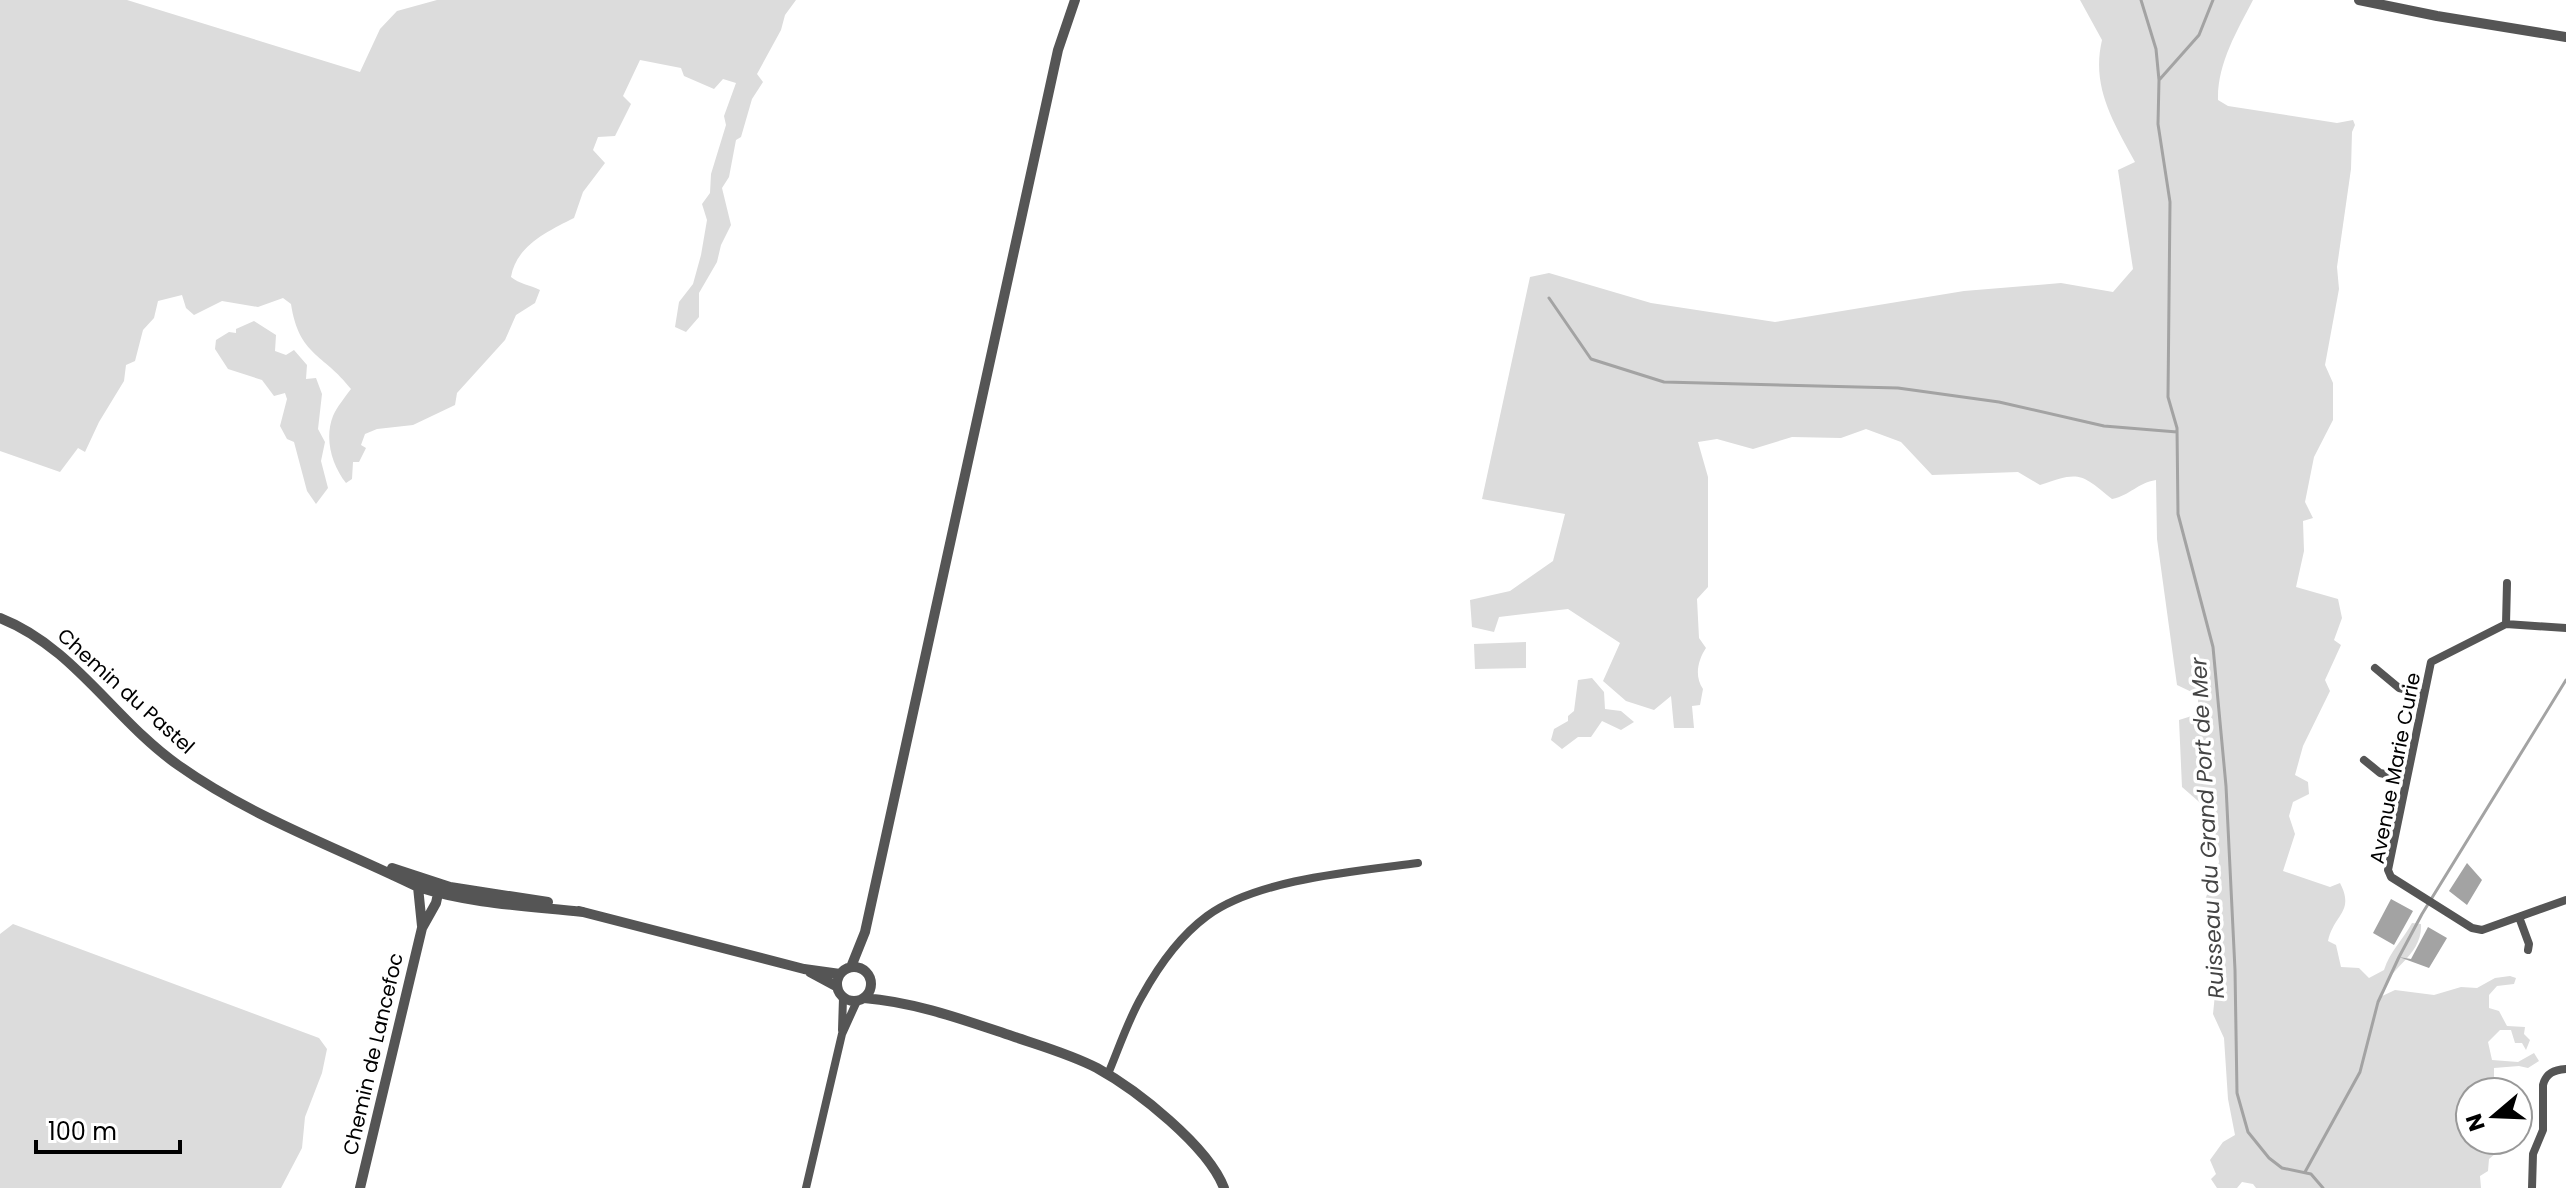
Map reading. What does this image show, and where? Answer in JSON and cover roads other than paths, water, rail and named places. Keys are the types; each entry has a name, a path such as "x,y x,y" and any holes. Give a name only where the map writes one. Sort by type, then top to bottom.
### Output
{"street":[{"path":"806,1188 842,1034 843,998 836,986 840,974 851,967 865,932 1058,50 1075,0"},
{"path":"2359,0 2566,37"},
{"path":"2507,583 2506,624 2566,628"},
{"name":"Chemin du Pastel","path":"0,618 47,642 136,730 177,765 255,810 356,857 439,889 583,912 804,969 840,974"},
{"name":"Avenue Marie Curie","path":"2506,624 2431,662 2388,870 2391,877 2472,928 2482,930 2566,900"},
{"path":"2375,668 2399,688 2424,694"},
{"path":"2364,760 2380,773 2406,779"},
{"path":"1108,1074 1148,986 1174,949 1209,914 1280,886 1418,863"},
{"name":"Chemin de Lancefoc","path":"420,883 422,928"},
{"name":"Chemin de Lancefoc","path":"360,1188 422,928 436,903 439,889"},
{"path":"2519,917 2529,944 2528,950"},
{"path":"865,932 865,971 872,985 902,1002 1060,1052 1108,1074 1196,1146 1215,1168 1224,1188"},
{"path":"851,967 865,971"},
{"name":"Chemin du Pastel","path":"804,969 836,986"},
{"path":"842,1034 872,985"},
{"path":"843,998 902,1002"},
{"path":"2532,1188 2533,1154 2543,1130 2543,1085 2553,1071 2566,1069"}],"waterway":[{"name":"Ruisseau du Grand Port de Mer","path":"2141,0 2156,49 2158,124 2170,202 2168,397 2177,428 2178,514 2213,647 2226,786 2235,970 2237,1093 2248,1132 2269,1158 2282,1168 2311,1174 2323,1188"},
{"path":"2160,79 2199,35 2213,0"},
{"path":"1549,298 1591,359 1664,382 1898,388 1999,402 2104,426 2177,432"},
{"path":"2305,1172 2360,1072 2378,1002 2399,957 2422,914 2566,680"}]}
